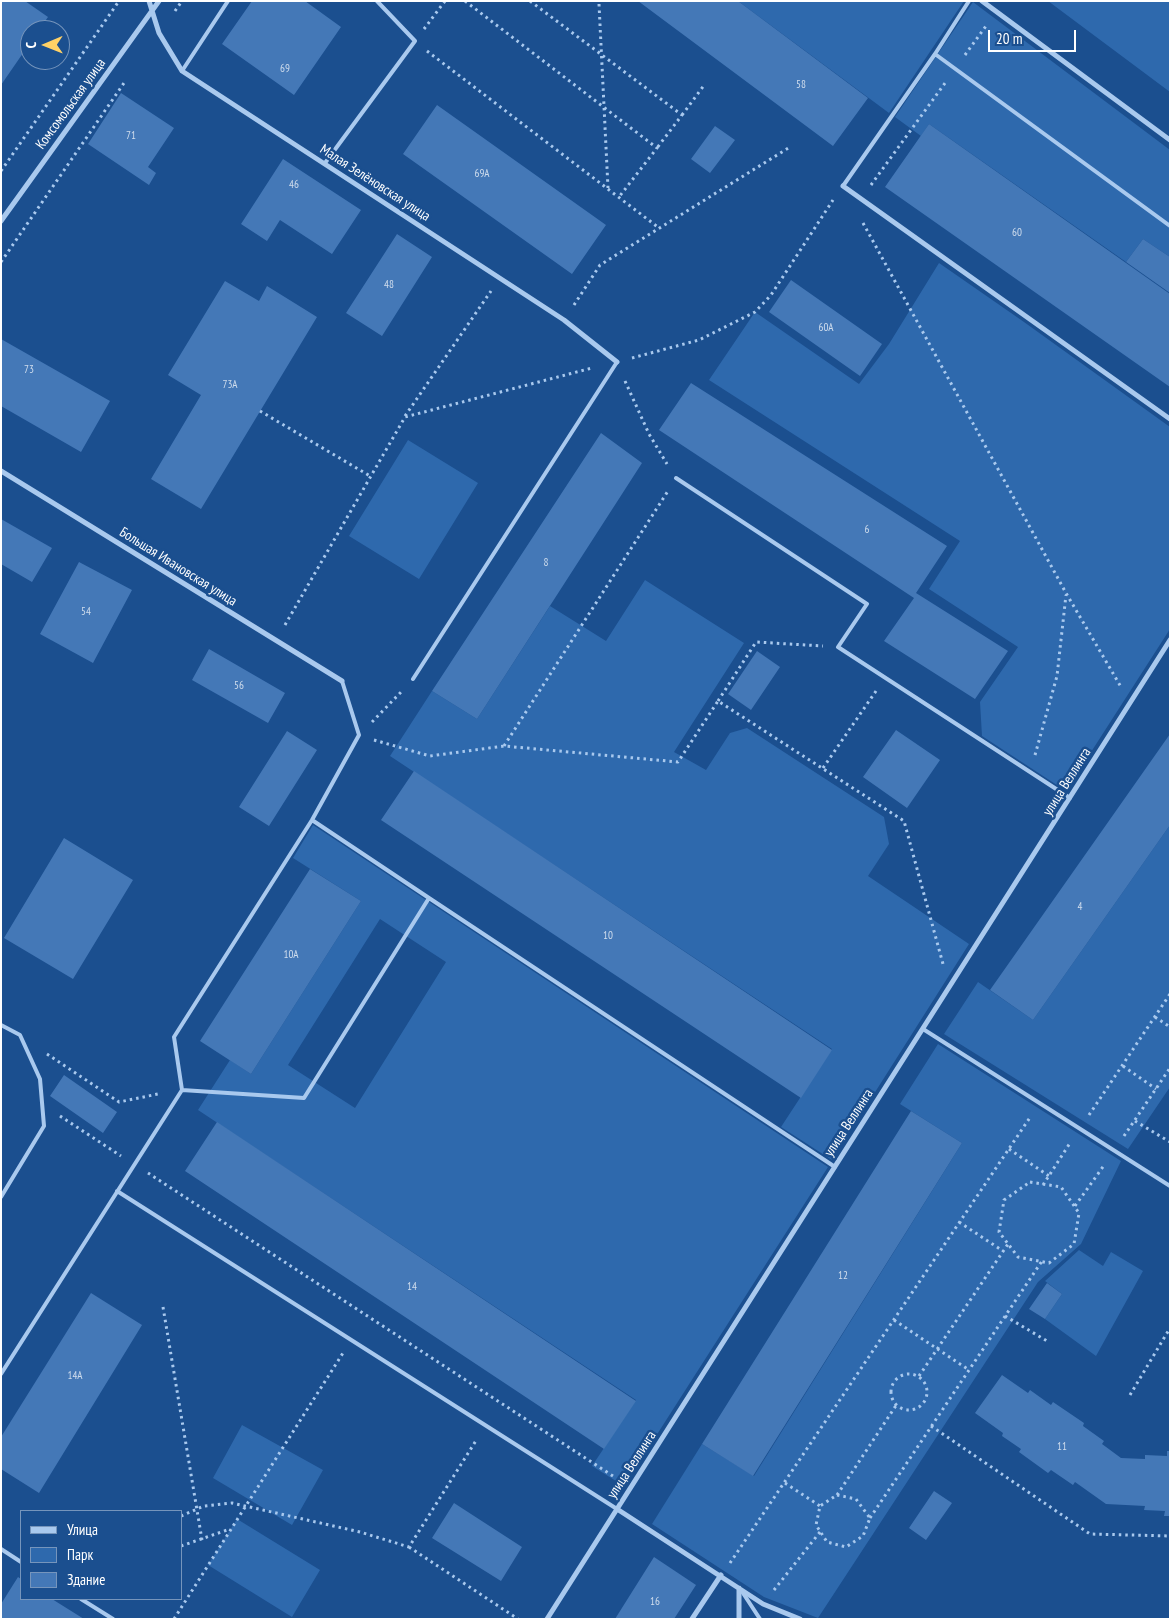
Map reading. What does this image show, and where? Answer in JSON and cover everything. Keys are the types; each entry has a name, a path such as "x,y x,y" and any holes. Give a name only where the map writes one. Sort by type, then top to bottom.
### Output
{"street":[{"name":"Малая Зелёновская улица","path":"149,1 159,33 182,71 564,320 617,362"},
{"name":"Комсомольская улица","path":"1,220 159,1"},
{"path":"982,1 1170,140"},
{"path":"843,186 1170,419"},
{"name":"Большая Ивановская улица","path":"1,471 342,681"},
{"name":"улица Веллинга","path":"548,1619 1170,640"},
{"path":"617,1510 764,1604 800,1619"},
{"path":"692,1619 721,1575"},
{"path":"739,1588 739,1619"}],"lane":[{"path":"182,71 228,1"},
{"path":"325,163 415,41 377,1"},
{"path":"843,186 935,54 969,1"},
{"path":"935,54 1170,226"},
{"path":"413,679 617,362"},
{"path":"676,478 866,604 838,647 1070,798"},
{"path":"1,1374 182,1090 174,1037 312,820 359,735 342,681"},
{"path":"312,820 834,1167"},
{"path":"182,1090 304,1098 430,898"},
{"path":"1,1025 20,1035 40,1079 44,1126 1,1197"},
{"path":"922,1029 1170,1186"},
{"path":"117,1190 617,1510"},
{"path":"1,1550 20,1561"},
{"path":"739,1588 760,1619"},
{"path":"83,1600 113,1619"}],"path":[{"path":"1,172 119,1"},
{"path":"159,33 182,1"},
{"path":"445,1 415,41 659,228"},
{"path":"464,1 657,148"},
{"path":"530,1 682,115"},
{"path":"598,4 608,188"},
{"path":"860,199 997,12"},
{"path":"1,262 125,82"},
{"path":"619,197 705,84"},
{"path":"564,320 600,265 790,147"},
{"path":"405,417 699,340 756,312 771,295 843,186"},
{"path":"862,221 1066,593 1130,703"},
{"path":"276,640 405,417 500,278"},
{"path":"504,746 676,478 649,434 617,362"},
{"path":"260,411 370,476"},
{"path":"1031,773 1057,676 1066,593"},
{"path":"413,679 359,735 430,756 504,746 678,762 756,642 838,647"},
{"path":"823,768 885,678"},
{"path":"718,701 904,821 950,987"},
{"path":"1043,1185 1170,994"},
{"path":"1155,1017 1170,1027"},
{"path":"20,1035 119,1102 182,1090"},
{"path":"1123,1066 1156,1089"},
{"path":"1075,1206 1170,1068"},
{"path":"42,1104 631,1488"},
{"path":"721,1575 1040,1104"},
{"path":"1135,1121 1170,1142"},
{"path":"1009,1149 1049,1176"},
{"path":"1030,1182 1043,1185 1061,1187 1079,1213 1074,1244 1048,1263 1018,1257 999,1232 1004,1200 1030,1182"},
{"path":"959,1222 1003,1251"},
{"path":"919,1376 1008,1244"},
{"path":"897,1404 837,1495 820,1506 816,1525 826,1542 846,1547 863,1536 870,1518 1042,1261"},
{"path":"163,1307 202,1540"},
{"path":"1005,1316 1046,1342"},
{"path":"894,1320 969,1370"},
{"path":"1130,1395 1170,1328"},
{"path":"174,1619 351,1340"},
{"path":"905,1374 919,1376 927,1388 925,1401 913,1410 899,1407 891,1396 893,1382 905,1374"},
{"path":"409,1547 485,1425"},
{"path":"931,1426 1090,1534 1170,1536"},
{"path":"785,1482 820,1506"},
{"path":"837,1495 856,1499 870,1518"},
{"path":"182,1516 204,1506 232,1504 360,1532 409,1547 518,1619"},
{"path":"182,1546 231,1528"},
{"path":"764,1604 820,1532"}],"green space":[{"path":"738,1 964,1 889,113"},
{"path":"1048,1 1170,1 1170,92"},
{"path":"973,2 1170,150 1170,257 1143,239 1126,262 929,124 921,136 895,117"},
{"path":"939,263 1170,427 1170,629 1066,791 982,736 980,702 1018,647 929,589 960,541 709,380 755,312 859,384 889,344"},
{"path":"408,440 478,483 419,579 349,536"},
{"path":"645,580 744,643 674,752 706,770 730,733 747,728 884,817 889,844 868,876 969,944 832,1160 781,1127 832,1049 390,756 432,691 477,719 550,606 606,641"},
{"path":"313,825 828,1167 624,1486 592,1466 636,1400 198,1110 230,1060 251,1074 361,901 293,858","holes":["380,919 446,962 355,1108 288,1065"]},
{"path":"1170,825 1170,1087 1128,1149 944,1034 978,982 1033,1020"},
{"path":"938,1044 1121,1161 1081,1244 1038,1282 818,1618 764,1597 652,1524 702,1444 754,1476 962,1143 900,1104"},
{"path":"1079,1250 1103,1266 1111,1252 1143,1271 1096,1356 1045,1319 1062,1294 1045,1281"},
{"path":"242,1425 323,1470 292,1525 213,1478"},
{"path":"237,1519 320,1570 292,1617 208,1565"}],"building":[{"path":"1,1 25,1 48,17 46,20 20,20 20,57 1,85"},
{"path":"252,1 305,1 341,27 294,95 222,44"},
{"path":"638,1 738,1 868,98 833,146"},
{"path":"121,93 174,128 148,167 156,173 149,185 88,144"},
{"path":"437,105 606,225 572,274 403,154"},
{"path":"929,124 1170,294 1170,387 885,187"},
{"path":"715,126 735,140 710,173 691,159"},
{"path":"283,159 361,210 332,254 280,220 267,241 241,224"},
{"path":"397,234 432,257 382,336 346,313"},
{"path":"1143,239 1170,257 1170,293 1126,262"},
{"path":"791,280 882,344 860,376 769,312"},
{"path":"225,281 259,301 267,286 317,317 201,509 151,479 201,395 168,375"},
{"path":"1,339 110,401 81,452 1,406"},
{"path":"691,383 947,546 916,593 1008,651 975,699 884,641 914,598 659,430"},
{"path":"601,433 642,463 477,719 432,691"},
{"path":"1,519 52,548 32,582 1,564"},
{"path":"79,562 132,590 93,663 40,634"},
{"path":"209,649 285,693 268,723 192,680"},
{"path":"757,651 780,667 751,710 728,694"},
{"path":"896,730 940,760 907,808 863,777"},
{"path":"287,731 317,750 269,826 239,807"},
{"path":"1170,734 1170,825 1033,1020 990,990"},
{"path":"414,771 832,1050 801,1098 381,820"},
{"path":"64,838 133,880 73,979 4,938"},
{"path":"310,869 361,901 251,1074 200,1041"},
{"path":"64,1075 117,1112 103,1133 50,1096"},
{"path":"911,1111 962,1143 753,1476 702,1444"},
{"path":"217,1122 636,1401 604,1449 185,1171"},
{"path":"1047,1283 1062,1294 1045,1319 1029,1309"},
{"path":"91,1293 142,1325 39,1493 1,1469 1,1437"},
{"path":"1002,1375 1028,1393 1030,1390 1051,1405 1053,1402 1084,1423 1083,1426 1104,1441 1102,1444 1121,1458 1145,1459 1145,1455 1167,1456 1167,1451 1170,1451 1170,1516 1164,1516 1165,1511 1144,1510 1145,1506 1106,1504 1075,1482 1073,1485 1051,1470 1048,1473 1019,1452 1021,1449 1002,1436 1003,1433 975,1413"},
{"path":"934,1491 952,1503 926,1540 909,1528"},
{"path":"454,1503 522,1547 501,1581 432,1538"},
{"path":"654,1557 696,1585 674,1619 615,1619"},
{"path":"18,1577 20,1578 20,1600 54,1600 84,1619 1,1619 1,1604"}]}
